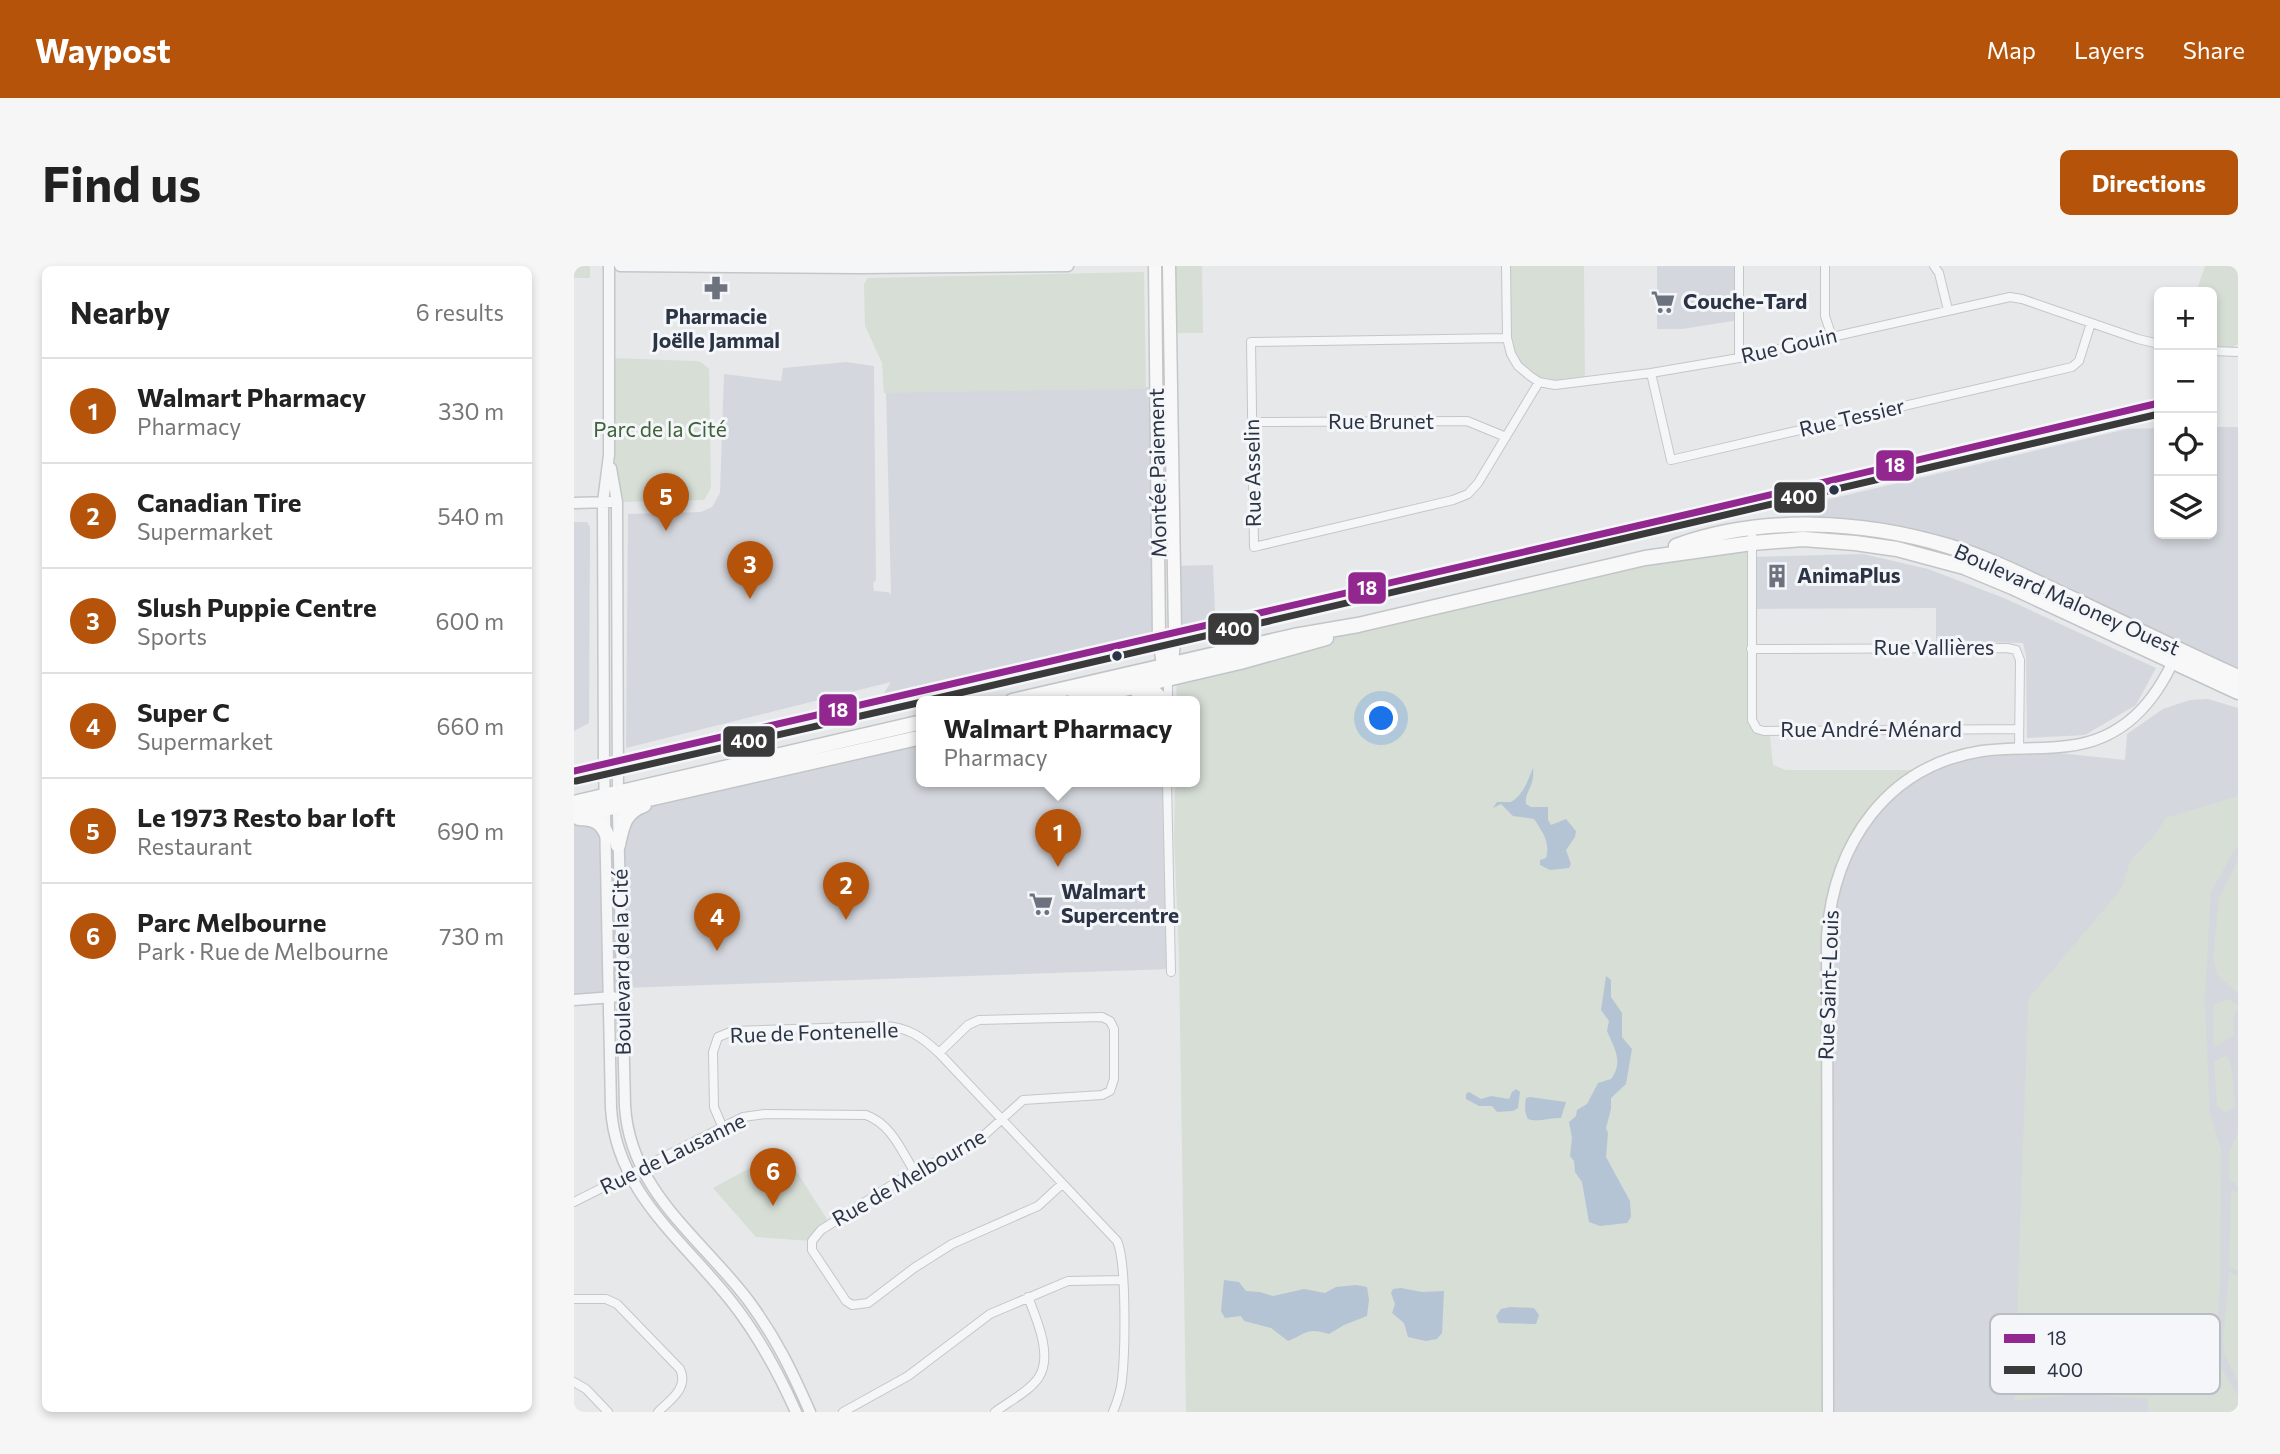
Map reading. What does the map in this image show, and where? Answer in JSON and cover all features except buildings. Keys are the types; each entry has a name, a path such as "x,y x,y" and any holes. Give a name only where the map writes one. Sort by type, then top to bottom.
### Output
{"main road":[{"name":"Montée Paiement","path":"1155,266 1159,636 1168,669"},
{"name":"Montée Paiement","path":"1168,669 1175,633 1169,266"},
{"name":"Boulevard Maloney Ouest","path":"1036,696 1168,669 1283,651 1326,639 1358,625 1645,558 1805,526 1844,527 1890,533 1947,546 2025,577 2176,656 2238,692"},
{"name":"Boulevard Maloney Ouest","path":"2176,656 2238,677"},
{"name":"Boulevard Maloney Ouest","path":"1094,696 1168,669"},
{"path":"1107,693 1148,690 1159,696"},
{"path":"574,817 612,801 916,724"},
{"path":"574,817 596,821 613,841 629,813 639,807 682,793 916,738"},
{"path":"574,803 682,793"}],"street":[{"name":"Boulevard de la Cité","path":"609,266 609,455 603,502 604,633 623,997 625,1118 631,1147 642,1168 669,1209 747,1298 778,1342 810,1412"},
{"path":"620,266 1068,266"},
{"path":"1506,266 1507,338 1511,354 1518,366 1539,382"},
{"path":"1739,266 1739,358"},
{"path":"1825,266 1825,316 1832,337"},
{"path":"1934,266 1939,273 1948,310"},
{"name":"Rue Gouin","path":"1539,382 1564,385 1739,358 2016,297 2154,342"},
{"name":"Rue Tessier","path":"1651,373 1671,460 2072,367 2079,361 2091,323"},
{"name":"Rue Asselin","path":"1507,338 1251,342 1254,547 1461,497 1473,490 1539,382"},
{"path":"2217,351 2238,352"},
{"name":"Rue Brunet","path":"1252,422 1459,421 1475,423 1506,437"},
{"name":"Boulevard de la Cité","path":"609,455 617,502 619,632 612,801"},
{"path":"574,503 617,502"},
{"name":"Rue André-Ménard","path":"1752,536 1751,649 1754,727 1760,731 2020,729"},
{"path":"604,633 619,632"},
{"name":"Rue Vallières","path":"1751,649 2012,648 2020,656 2019,748"},
{"name":"Rue Saint-Louis","path":"1828,1412 1827,936 1834,886 1846,855 1861,830 1887,798 1924,770 1958,756 1983,751 2078,745 2112,732 2136,716 2152,700 2176,656"},
{"name":"Montée Paiement","path":"1165,696 1168,669"},
{"path":"1167,787 1171,972"},
{"name":"Boulevard de la Cité","path":"613,841 609,998 612,1118 617,1149 629,1175 657,1216 730,1300 765,1348 796,1412"},
{"path":"574,1000 623,997"},
{"name":"Rue de Melbourne","path":"939,1053 968,1025 979,1020 1096,1016 1110,1021 1114,1029 1114,1079 1110,1091 1097,1096 1027,1099 1019,1103 971,1147 914,1171 830,1223 814,1237 811,1246 814,1255 848,1303 868,1303 938,1252 978,1231 1038,1206 1062,1184"},
{"name":"Rue de Fontenelle","path":"722,1126 714,1107 713,1052 718,1037 727,1032 899,1027 921,1037 1117,1241 1121,1253 1123,1280 1122,1380 1113,1412"},
{"name":"Rue de Lausanne","path":"574,1202 722,1126 756,1114 866,1115 879,1121 888,1130 914,1171"},
{"path":"843,1412 908,1376 980,1320 1028,1297 1068,1281 1123,1280"},
{"path":"995,1412 1034,1383 1040,1375 1043,1341 1041,1328 1028,1297"},
{"path":"574,1299 606,1299 617,1304 680,1369 683,1379 680,1389 658,1412"},
{"path":"574,1382 608,1412"}],"shaded area":[{"path":"1657,266 1739,266 1739,320 1682,329 1657,329"},
{"path":"846,362 874,366 876,580 873,583 874,591 891,594 886,391 1157,387 1159,636 879,701 891,682 626,748 628,514 701,512 712,507 720,493 724,374 781,381 783,368"},
{"path":"2217,427 2238,427 2238,671 1997,557 1924,534 1779,511 2127,429 2154,428 2154,539 2217,539"},
{"path":"574,522 587,522 590,527 589,723 574,731"},
{"path":"1863,554 1928,569 2004,598 2156,668 2136,705 2085,735 2027,738 2026,656 2023,643 1936,641 1936,608 1752,609 1752,557"},
{"path":"1213,565 1215,613 1205,625 1175,633 1173,566"},
{"path":"2208,699 2238,708 2238,1412 1828,1412 1827,936 1846,855 1895,790 1958,756 2019,749 2125,760 2127,734 2163,709 2190,700"},
{"path":"916,738 916,787 1167,787 1171,969 623,988 623,997 574,1000 574,816"}],"green space":[{"path":"574,266 590,266 590,278 574,278"},
{"path":"1169,266 1202,266 1203,333 1170,333"},
{"path":"1506,266 1584,266 1585,383 1539,382 1511,354"},
{"path":"2205,266 2238,266 2238,344 2225,352 2217,351 2217,287 2198,287"},
{"path":"1144,272 1146,389 884,393 882,363 865,326 864,284 868,278"},
{"name":"Parc de la Cité","path":"609,358 695,361 701,362 709,369 711,488 704,500 617,502 609,455"},
{"path":"1752,543 1752,720 1770,736 1773,765 1786,770 1924,770 1871,815 1832,897 1828,1412 1186,1412 1175,787 1200,787 1200,696 1176,696 1177,680 1358,625"},
{"path":"2238,796 2238,847 2211,892 2205,999 2210,1113 2221,1149 2218,1314 2017,1314 2028,999 2122,888 2130,861 2158,831 2165,818"},
{"path":"2238,861 2238,993 2217,975 2213,958 2219,897"},
{"path":"2229,999 2238,1006 2233,1018 2234,1035 2214,1047 2213,1005"},
{"path":"2226,1055 2231,1066 2236,1106 2225,1113 2217,1106 2214,1062"},
{"path":"2238,1133 2238,1186 2229,1179 2229,1152"},
{"path":"790,1161 830,1224 812,1241 756,1237 713,1188 752,1167"},
{"path":"2231,1189 2238,1194 2238,1271 2229,1266"},
{"path":"2229,1272 2238,1276 2238,1381 2225,1356 2223,1341"},
{"path":"2220,1365 2238,1396 2238,1412 2148,1412 2148,1399 2077,1394 2220,1394"},
{"path":"2014,1394 2077,1394 2014,1401"}],"water":[{"path":"1533,768 1533,780 1526,804 1531,807 1548,807 1548,820 1551,825 1566,819 1576,831 1566,850 1571,864 1569,868 1550,870 1540,865 1540,860 1546,858 1547,847 1545,837 1534,819 1513,816 1501,804 1493,808 1497,802 1511,802 1519,795"},
{"path":"1606,976 1611,980 1611,997 1622,1013 1622,1037 1632,1049 1626,1084 1611,1098 1606,1128 1606,1157 1630,1201 1631,1217 1627,1223 1600,1226 1589,1222 1582,1182 1575,1172 1574,1161 1570,1156 1572,1138 1569,1122 1576,1116 1577,1110 1587,1104 1598,1083 1611,1079 1617,1066 1615,1049 1607,1031 1609,1021 1601,1010"},
{"path":"1516,1089 1520,1092 1518,1108 1513,1111 1497,1112 1492,1106 1479,1106 1466,1099 1469,1092 1481,1099 1491,1096 1509,1099"},
{"path":"1526,1098 1566,1102 1561,1118 1528,1119 1525,1104"},
{"path":"1224,1280 1239,1282 1246,1291 1273,1296 1304,1289 1325,1293 1336,1287 1367,1287 1367,1316 1329,1334 1311,1331 1288,1341 1271,1328 1244,1321 1241,1316 1225,1318 1221,1311"},
{"path":"1393,1289 1422,1292 1444,1291 1442,1333 1437,1339 1426,1341 1408,1337 1404,1323 1392,1313 1395,1304 1391,1293"},
{"path":"1534,1308 1539,1315 1536,1324 1499,1323 1496,1316 1501,1309"}],"transit line":[{"name":"18","path":"574,771 2154,404"},
{"name":"400","path":"946,696 2154,415"},
{"name":"400","path":"576,781 916,703"}],"place":[{"name":"Pharmacie Joëlle Jammal","path":"716,288"},
{"name":"Couche-Tard","path":"1663,302"},
{"name":"Le 1973 Resto bar loft","path":"666,531"},
{"name":"AnimaPlus","path":"1777,576"},
{"name":"Slush Puppie Centre","path":"750,599"},
{"name":"Walmart Pharmacy","path":"1058,867"},
{"name":"Walmart Supercentre","path":"1041,904"},
{"name":"Canadian Tire","path":"846,920"},
{"name":"Super C","path":"717,951"},
{"name":"Parc Melbourne","path":"773,1206"}]}
